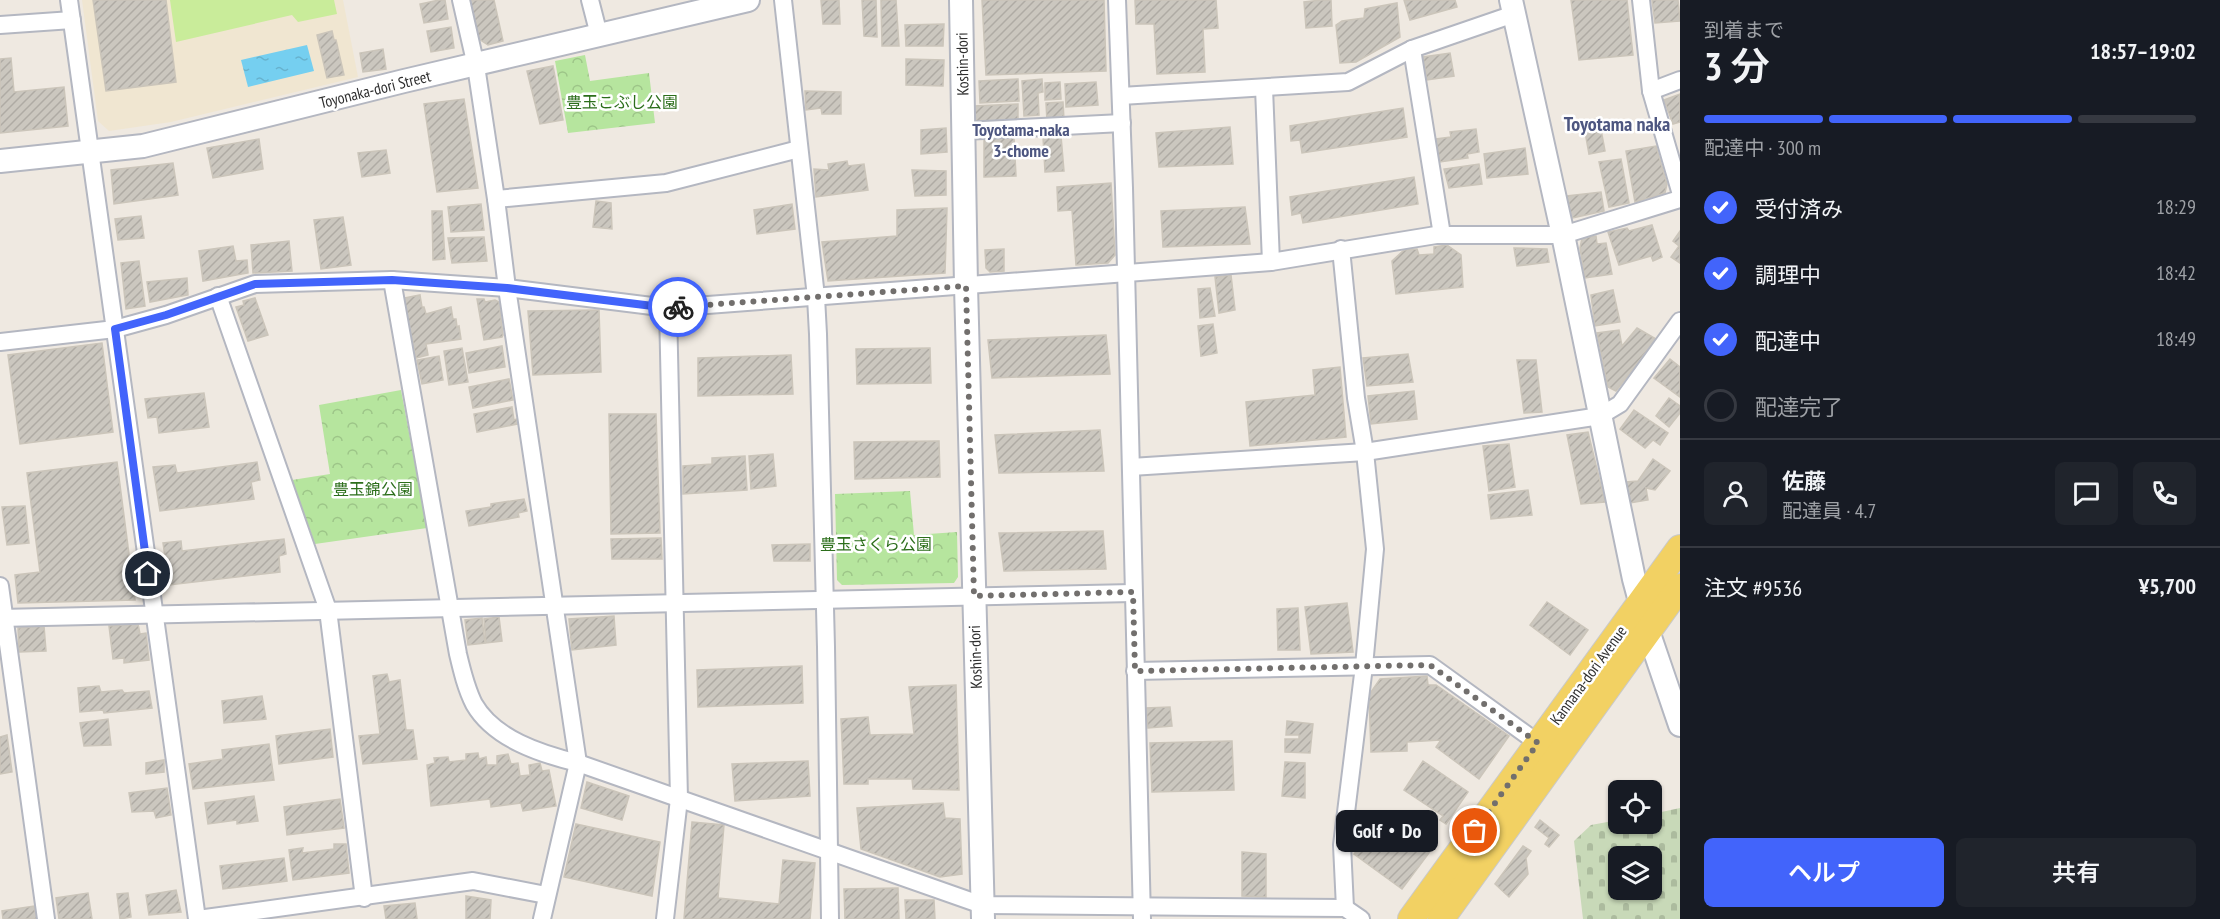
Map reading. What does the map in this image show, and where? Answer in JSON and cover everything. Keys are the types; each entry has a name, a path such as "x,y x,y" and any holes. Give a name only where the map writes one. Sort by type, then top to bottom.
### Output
{"main road":[{"name":"Kannana-dori Avenue","path":"1411,919 1680,548"},
{"name":"Kannana-dori Avenue","path":"1441,919 1680,587"}],"street":[{"path":"69,0 198,919 364,898 474,881 546,895"},
{"path":"461,0 476,66 578,764 542,919"},
{"path":"590,0 598,35"},
{"name":"Toyonaka-dori Street","path":"0,161 143,146 404,81 476,66 748,0"},
{"path":"783,0 816,297 821,416 830,919"},
{"name":"Koshin-dori","path":"961,0 982,912"},
{"path":"1117,0 1126,272 1141,912"},
{"path":"1641,0 1651,91 1680,191"},
{"path":"1121,96 1348,82 1412,49 1513,7 1640,603 1680,725"},
{"path":"0,25 72,20"},
{"path":"1412,49 1442,235"},
{"path":"1651,91 1680,80"},
{"path":"1264,88 1271,262"},
{"path":"964,131 1122,123"},
{"path":"496,199 666,183 799,149"},
{"path":"0,342 115,329 166,315 255,284 392,280 507,288 669,308 1271,262 1341,249 1442,235 1563,235 1680,199"},
{"path":"1341,249 1356,398 1365,452 1375,549 1364,666 1342,844 1345,908"},
{"path":"392,280 465,684 475,705 492,726 517,742 558,759 828,850 982,912 1345,908 1360,919"},
{"path":"218,296 328,610 364,898"},
{"path":"665,919 680,799 669,308"},
{"path":"1131,467 1365,452 1600,416 1620,404 1680,321"},
{"path":"0,586 2,618 46,919"},
{"path":"2,618 1133,592"},
{"path":"1135,671 1430,665 1538,743"}],"shaded area":[{"path":"82,0 343,0 358,77 171,122 109,131 98,121"}],"green space":[{"path":"170,0 334,0 337,14 298,22 292,15 176,42"},
{"name":"豊玉こぶし公園","path":"585,55 590,81 649,73 655,123 568,133 555,61"},
{"name":"豊玉錦公園","path":"401,390 427,528 315,544 292,480 330,474 319,405"},
{"name":"豊玉さくら公園","path":"910,491 914,535 957,532 958,577 954,583 842,585 837,580 835,494"},
{"path":"1680,808 1680,919 1583,919 1574,841 1591,825 1608,822 1608,834 1662,834 1662,812"}],"water":[{"path":"307,45 314,71 248,87 241,60"}],"building":[{"path":"93,0 166,0 176,82 106,91"},
{"path":"445,0 448,19 424,23 420,4"},
{"path":"470,0 494,0 503,41 488,45 479,39"},
{"path":"821,0 839,0 840,24 823,24"},
{"path":"862,0 876,0 877,37 864,36"},
{"path":"881,0 896,0 899,46 882,46"},
{"path":"982,0 1104,0 1106,71 986,75"},
{"path":"1135,0 1216,0 1218,28 1203,29 1205,72 1157,74 1154,24 1136,24"},
{"path":"1331,0 1332,26 1306,28 1304,2"},
{"path":"1404,0 1455,0 1457,7 1410,20"},
{"path":"1571,0 1627,0 1633,55 1579,60"},
{"path":"1652,0 1678,0 1680,21 1655,23"},
{"path":"1397,3 1400,37 1356,62 1340,63 1336,25 1342,21 1364,18 1365,9"},
{"path":"944,24 943,46 906,46 905,25"},
{"path":"451,27 454,48 431,52 427,31"},
{"path":"332,31 344,75 327,78 317,35"},
{"path":"383,49 386,69 363,72 360,53"},
{"path":"1450,53 1454,76 1427,80 1423,57"},
{"path":"11,58 14,92 64,87 68,126 0,133 0,59"},
{"path":"906,59 944,60 943,86 906,85"},
{"path":"553,66 563,120 540,124 527,71"},
{"path":"1018,79 1019,101 980,103 979,81"},
{"path":"1042,79 1043,92 1038,93 1039,115 1024,116 1022,81"},
{"path":"1060,82 1061,99 1045,100 1045,83"},
{"path":"1096,82 1098,105 1066,107 1065,84"},
{"path":"805,91 841,92 841,114 822,114 821,108 806,110"},
{"path":"1680,94 1680,122 1673,124 1664,100"},
{"path":"464,99 478,188 437,192 424,104"},
{"path":"1063,102 1064,120 1047,121 1046,103"},
{"path":"1018,104 1018,121 975,123 974,106"},
{"path":"1403,108 1407,137 1302,153 1300,140 1291,141 1290,126"},
{"path":"1599,119 1605,151 1589,154 1583,121"},
{"path":"1230,127 1233,164 1159,167 1156,133"},
{"path":"946,128 947,152 921,154 921,130"},
{"path":"1476,129 1479,152 1467,154 1468,158 1440,162 1436,139 1451,137 1450,132"},
{"path":"1061,136 1064,171 1045,172 1043,137"},
{"path":"984,138 1014,138 1016,176 984,177"},
{"path":"259,139 263,169 213,178 207,148"},
{"path":"1656,146 1667,184 1665,193 1635,202 1626,151"},
{"path":"1525,148 1528,174 1487,178 1484,154"},
{"path":"386,150 390,173 362,177 358,153"},
{"path":"1621,159 1629,203 1609,207 1599,162"},
{"path":"847,161 848,166 864,164 868,190 816,197 814,169 829,170 828,164"},
{"path":"173,163 178,195 114,204 111,170"},
{"path":"1479,164 1482,184 1449,188 1444,169"},
{"path":"912,170 946,171 946,195 915,196"},
{"path":"1414,177 1418,204 1303,223 1301,213 1292,215 1290,197"},
{"path":"1111,183 1115,255 1108,263 1076,265 1072,210 1058,211 1057,187"},
{"path":"1601,192 1604,211 1572,218 1567,196"},
{"path":"596,201 611,203 612,229 593,227"},
{"path":"481,204 484,230 451,232 448,207"},
{"path":"792,204 795,229 757,234 754,210"},
{"path":"1245,207 1250,244 1163,247 1161,211"},
{"path":"947,208 945,273 828,281 822,242 897,236 897,210"},
{"path":"432,211 442,211 445,259 433,260"},
{"path":"141,216 144,238 118,240 115,219"},
{"path":"343,217 351,265 321,269 314,220"},
{"path":"1652,225 1662,257 1653,261 1651,256 1619,265 1608,232 1627,228 1629,231"},
{"path":"1680,231 1680,263 1671,257 1679,246 1673,241"},
{"path":"1596,236 1597,244 1606,243 1612,274 1585,278 1580,248 1582,238"},
{"path":"484,237 487,261 452,263 448,238"},
{"path":"289,241 292,271 253,273 251,245"},
{"path":"1447,245 1461,255 1463,287 1396,294 1392,261 1404,250 1417,249 1419,255 1434,254 1434,247"},
{"path":"233,246 236,261 247,260 248,273 203,281 199,251"},
{"path":"1514,248 1547,249 1549,262 1517,266"},
{"path":"1004,249 1004,271 990,272 986,268 985,250"},
{"path":"139,261 145,306 126,309 121,263"},
{"path":"1231,275 1235,310 1219,313 1215,277"},
{"path":"187,278 188,295 150,302 147,282"},
{"path":"1210,288 1215,316 1200,318 1198,289"},
{"path":"1613,290 1620,322 1595,326 1591,295"},
{"path":"420,295 426,314 451,307 453,319 456,319 457,327 459,326 461,339 426,344 428,355 416,358 404,298"},
{"path":"255,298 268,335 248,341 236,307 244,305 243,301"},
{"path":"477,299 484,299 485,302 495,300 499,302 502,337 484,340"},
{"path":"599,310 601,372 533,375 528,311"},
{"path":"1213,324 1217,353 1201,356 1198,326"},
{"path":"1637,328 1656,339 1616,391 1608,387 1597,333 1619,330 1622,346"},
{"path":"1106,335 1110,374 992,378 988,340"},
{"path":"102,343 113,432 20,444 8,355"},
{"path":"502,346 505,367 469,373 466,353"},
{"path":"462,348 468,382 449,385 444,351"},
{"path":"930,348 931,383 857,384 856,349"},
{"path":"1408,354 1413,382 1367,386 1363,358"},
{"path":"791,355 793,394 698,396 698,358"},
{"path":"439,356 443,380 422,384 417,360"},
{"path":"1670,359 1680,367 1680,397 1654,378"},
{"path":"1517,360 1536,360 1542,412 1524,413"},
{"path":"1340,367 1346,437 1250,446 1246,402 1315,395 1313,370"},
{"path":"509,379 513,400 473,408 469,387"},
{"path":"1414,391 1417,419 1371,424 1368,396"},
{"path":"204,393 209,427 159,433 157,417 148,418 145,399"},
{"path":"1669,398 1680,406 1680,413 1669,427 1656,416"},
{"path":"512,407 514,420 517,419 518,424 477,432 474,414"},
{"path":"1634,410 1668,433 1660,445 1653,440 1645,448 1620,429"},
{"path":"609,414 656,414 660,533 611,534"},
{"path":"1100,430 1104,471 999,473 995,435"},
{"path":"1588,432 1605,502 1581,504 1567,435"},
{"path":"939,441 940,477 855,479 854,442"},
{"path":"1509,444 1515,487 1489,491 1483,446"},
{"path":"773,454 776,486 751,489 749,456"},
{"path":"745,456 747,490 683,494 683,466 712,464 712,458"},
{"path":"1653,459 1670,471 1655,490 1646,488 1648,500 1630,503 1626,482 1638,481"},
{"path":"117,462 135,600 18,603 15,575 40,572 27,473"},
{"path":"257,462 260,480 251,482 254,499 160,511 153,467 175,465 177,473"},
{"path":"1528,490 1532,515 1491,519 1488,495"},
{"path":"524,499 527,511 518,513 519,517 469,526 466,511"},
{"path":"25,506 29,543 7,545 2,507"},
{"path":"1103,531 1106,569 1004,571 999,533"},
{"path":"661,538 662,559 612,559 611,539"},
{"path":"284,539 286,554 279,556 280,572 169,585 163,543 181,541 182,551"},
{"path":"810,544 810,561 774,561 772,545"},
{"path":"1547,602 1588,630 1570,655 1530,625"},
{"path":"1347,603 1353,652 1311,654 1305,607"},
{"path":"1298,608 1300,650 1278,650 1277,609"},
{"path":"614,616 616,645 572,650 569,619"},
{"path":"499,617 502,641 486,643 484,619"},
{"path":"482,618 485,643 468,645 465,620"},
{"path":"138,624 140,634 146,633 149,660 124,663 124,658 113,659 109,626"},
{"path":"44,626 46,651 19,652 18,628"},
{"path":"802,666 803,703 698,707 697,670"},
{"path":"387,674 389,682 400,680 406,730 413,730 417,759 363,764 359,736 380,734 373,676"},
{"path":"1427,676 1428,685 1436,685 1509,736 1479,779 1436,747 1441,740 1407,742 1407,751 1371,752 1369,695 1380,679"},
{"path":"956,685 959,790 913,789 912,779 868,779 868,784 844,784 841,719 868,717 870,735 914,734 909,687"},
{"path":"99,686 101,692 149,691 152,708 104,713 103,710 80,712 78,688"},
{"path":"262,696 266,719 224,723 222,701"},
{"path":"1170,707 1172,726 1148,728 1146,708"},
{"path":"108,719 111,745 84,746 80,723"},
{"path":"1287,721 1313,724 1310,753 1285,752 1285,739 1299,739 1299,735 1286,735"},
{"path":"330,729 333,757 279,764 276,736"},
{"path":"7,735 12,772 0,774 0,737"},
{"path":"1232,741 1234,790 1152,792 1150,743"},
{"path":"269,744 274,780 193,789 189,764 223,759 222,750"},
{"path":"478,753 479,759 486,757 487,765 497,765 497,756 508,754 511,764 518,763 520,776 530,775 529,765 540,763 542,771 549,770 556,806 523,811 521,803 491,807 490,799 431,806 427,765 435,763 434,758 448,757 449,762 466,760 466,754"},
{"path":"164,760 164,772 146,774 146,763"},
{"path":"808,761 810,796 735,801 732,764"},
{"path":"1423,761 1468,792 1446,824 1440,820 1443,816 1404,790"},
{"path":"1285,762 1305,763 1305,798 1282,796"},
{"path":"587,782 629,796 622,820 581,808"},
{"path":"167,788 171,815 156,818 154,811 132,812 129,793"},
{"path":"254,796 258,821 237,824 237,820 208,824 205,803"},
{"path":"340,799 344,828 287,835 284,807"},
{"path":"943,803 945,818 960,819 962,874 940,877 861,849 857,808"},
{"path":"1370,812 1378,819 1383,813 1432,849 1402,889 1354,854 1367,838 1356,831"},
{"path":"1540,820 1559,835 1549,847 1545,844 1549,838 1535,827"},
{"path":"692,822 724,825 718,898 779,904 783,860 815,863 810,919 684,919"},
{"path":"576,824 660,842 652,896 564,877"},
{"path":"334,844 346,844 349,873 293,880 289,850 303,848 302,853 334,849"},
{"path":"1523,846 1531,851 1526,858 1528,874 1509,897 1495,884"},
{"path":"1242,852 1266,854 1266,897 1242,896"},
{"path":"284,858 287,881 223,889 220,866"},
{"path":"898,888 899,919 845,919 844,889"},
{"path":"176,890 181,912 149,915 146,895"},
{"path":"88,893 92,919 59,919 56,898"},
{"path":"128,893 131,917 120,919 117,894"},
{"path":"466,896 491,900 490,919 466,919"},
{"path":"905,900 934,900 935,919 906,919"},
{"path":"415,903 417,919 386,919 384,906"},
{"path":"34,906 37,919 3,919 2,911"}],"way so far":[{"path":"678,307 966,286 974,596 1133,592 1135,671 1430,665 1538,743 1475,831"}],"place":[{"name":"Golf・Do","path":"1475,831"}],"district":[{"name":"Toyotama naka","path":"1617,124"},
{"name":"Toyotama-naka 3-chome","path":"1021,140"}],"route":[{"path":"148,574 115,329 166,315 255,284 392,280 507,288 669,308 678,307"}]}
